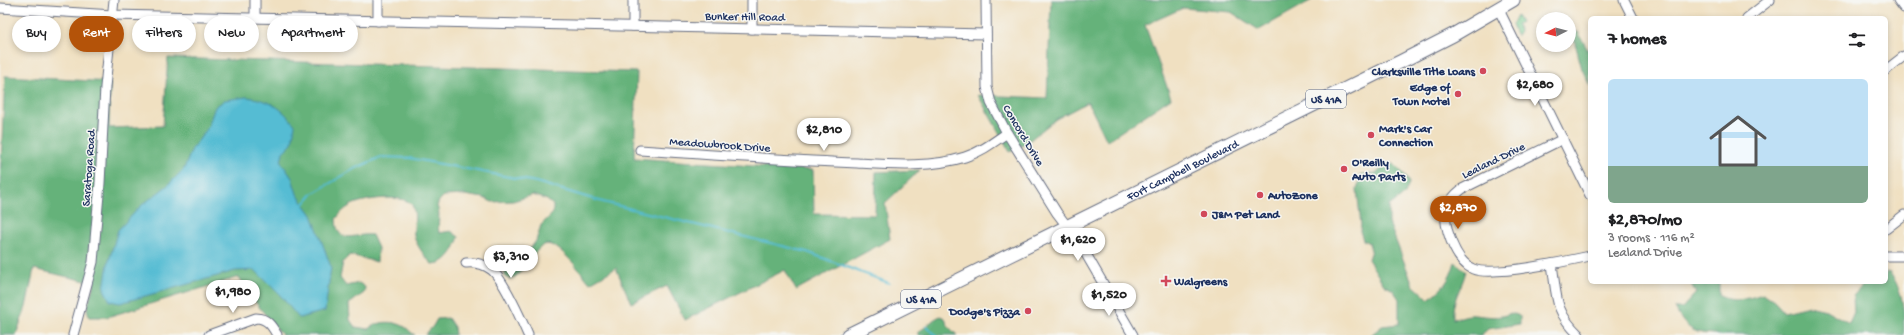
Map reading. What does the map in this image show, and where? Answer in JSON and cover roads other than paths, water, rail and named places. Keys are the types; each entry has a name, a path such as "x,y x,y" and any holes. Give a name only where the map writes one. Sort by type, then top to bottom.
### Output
{"highway":[{"name":"Fort Campbell Boulevard","path":"848,335 1408,58 1499,10 1514,0"}],"street":[{"name":"Saratoga Road","path":"73,335 93,262 101,168 105,87 114,0"},
{"path":"255,0 255,16"},
{"path":"378,0 378,21"},
{"path":"633,0 633,26"},
{"path":"752,0 752,29"},
{"name":"Concord Drive","path":"986,0 987,87 991,103 1007,133 1057,213 1078,242 1133,335"},
{"path":"1624,0 1632,16"},
{"path":"1750,16 1770,0"},
{"path":"1898,0 1904,8"},
{"name":"Bunker Hill Road","path":"0,8 113,15 204,17"},
{"path":"1499,10 1588,190"},
{"name":"Bunker Hill Road","path":"259,18 986,34"},
{"path":"1888,68 1904,56"},
{"name":"Meadowbrook Drive","path":"640,150 813,162 939,163 965,157 983,149 1007,133"},
{"name":"Lealand Drive","path":"1563,139 1462,189 1452,197 1447,206 1447,227 1453,246 1463,262 1473,269 1486,271 1552,264 1588,256"},
{"path":"1888,227 1904,215"},
{"path":"1888,256 1904,256"},
{"path":"466,264 478,263 492,271 513,303 528,335"},
{"path":"1552,264 1560,313 1567,323 1580,335"},
{"path":"210,335 251,318 260,318 270,324 277,335"}],"water":[{"path":"246,97 268,102 274,105 295,125 292,143 283,152 281,162 292,178 297,194 312,215 331,267 325,311 299,318 280,295 255,270 235,271 120,303 110,301 104,289 108,264 118,230 142,205 167,186 184,169 192,149 207,129 215,107 225,100"}],"waterway":[{"path":"303,205 312,194 354,169 381,157 409,158 536,182 603,202 807,252 889,283"},
{"path":"926,326 936,335"}],"place":[{"name":"Clarksville Title Loans","path":"1483,71"},
{"name":"Edge of Town Motel","path":"1458,94"},
{"name":"Mark's Car Connection","path":"1371,135"},
{"name":"O'Reilly Auto Parts","path":"1344,169"},
{"name":"AutoZone","path":"1260,195"},
{"name":"J&M Pet Land","path":"1204,214"},
{"name":"Walgreens","path":"1166,281"},
{"name":"Dodge's Pizza","path":"1028,311"}]}
